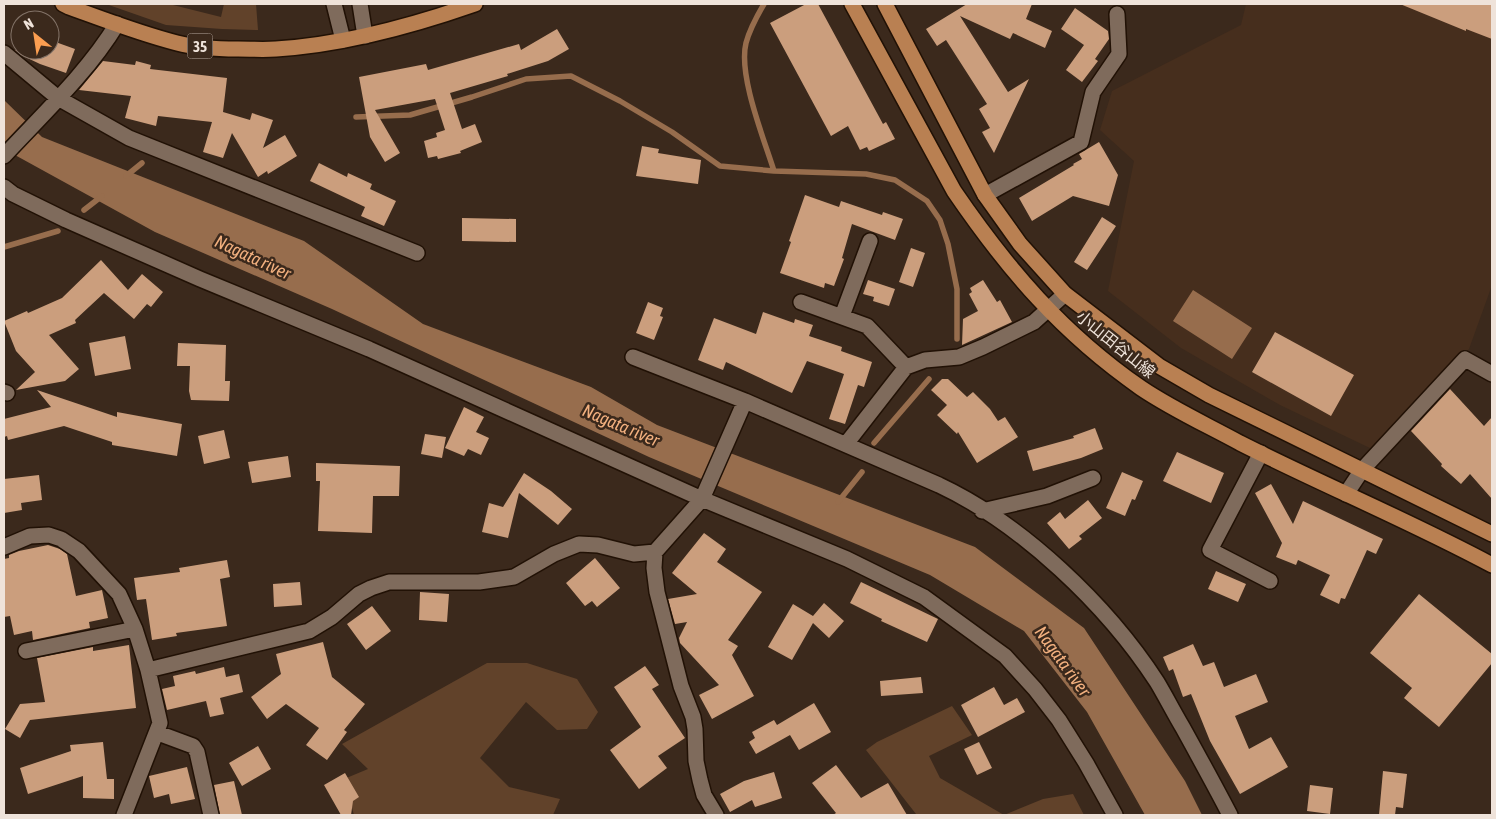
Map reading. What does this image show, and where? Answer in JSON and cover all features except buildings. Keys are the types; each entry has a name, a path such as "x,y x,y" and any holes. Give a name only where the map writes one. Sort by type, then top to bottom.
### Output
{"main road":[{"name":"35","path":"63,4 117,24 179,43 222,49 274,50 365,36 444,15 475,4"},
{"name":"小山田谷山線","path":"852,4 954,191 987,239 1048,311 1088,346 1142,388 1190,417 1492,565"},
{"name":"小山田谷山線","path":"885,4 985,195 1020,244 1065,294 1160,366 1209,395 1492,534"}],"street":[{"path":"334,4 343,40"},
{"path":"360,4 365,36"},
{"path":"985,195 1081,142 1093,92 1119,54 1117,14"},
{"path":"4,156 58,98 106,41 117,24"},
{"path":"4,53 58,98 129,138 417,253"},
{"path":"4,187 13,194 66,220 200,279 369,349 702,499 847,559 924,597 1005,656 1059,720 1115,815"},
{"path":"842,316 870,241"},
{"path":"846,444 906,367 925,360 959,357 983,347 1034,322 1065,294"},
{"path":"801,302 867,326 906,367"},
{"path":"633,357 745,401 964,497 1010,528 1080,587 1113,622 1158,683 1230,815"},
{"path":"1346,494 1362,470 1465,359 1492,374"},
{"path":"716,815 704,795 700,780 696,761 696,729 681,686 657,592 654,568 655,552 702,499 745,401"},
{"path":"1261,453 1210,550 1270,580"},
{"path":"982,510 1047,496 1093,478"},
{"path":"4,547 30,536 48,535 61,539 79,551 120,594 135,629 148,670 160,724 124,815"},
{"path":"148,670 309,631 332,617 360,594 389,582 479,582 514,577 554,554 579,544 598,545 634,554 655,552"},
{"path":"26,651 135,629"},
{"path":"158,733 193,746 197,752 211,815"}],"shaded area":[{"path":"106,4 169,4 221,17 224,4 256,4 258,30 166,25"},
{"path":"1246,4 1492,4 1491,288 1469,349 1372,449 1280,405 1181,348 1108,291 1134,161 1100,130 1112,91 1241,25"},
{"path":"487,663 527,663 577,679 598,712 587,729 557,730 526,702 480,758 509,787 560,799 553,815 354,815 344,779 368,769 342,744"},
{"path":"952,706 972,735 929,756 940,778 1004,815 915,815 866,750 877,742"},
{"path":"1073,794 1084,815 1004,815 1043,799"}],"water":[{"name":"Nagata river","path":"4,100 42,137 304,241 423,324 591,387 657,425 975,547 1084,628 1185,781 1202,815 1145,815 1087,712 1024,631 930,575 649,457 332,309 155,232 4,149"},
{"path":"1193,290 1252,328 1232,359 1173,321"}],"waterway":[{"path":"764,4 750,32 744,56 753,107 774,171"},
{"path":"356,117 410,115 526,79 571,76 620,101 672,132 720,166 774,171 866,174 895,180 927,201 940,220 948,244 957,289 957,339"},
{"path":"126,176 142,163"},
{"path":"84,210 102,196"},
{"path":"4,247 58,231"},
{"path":"874,443 929,379"},
{"path":"838,502 862,472"}]}
